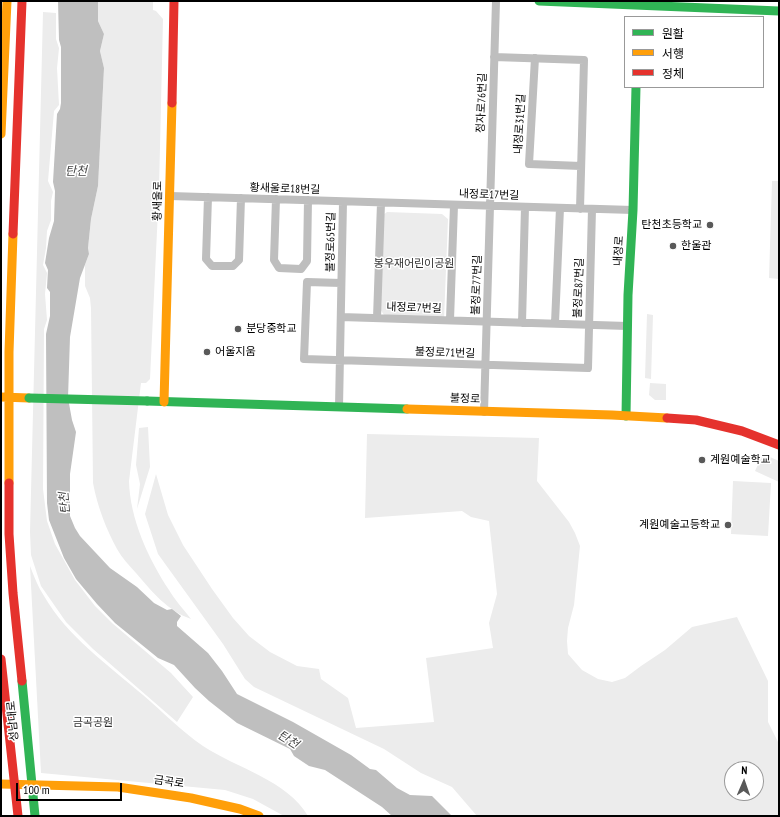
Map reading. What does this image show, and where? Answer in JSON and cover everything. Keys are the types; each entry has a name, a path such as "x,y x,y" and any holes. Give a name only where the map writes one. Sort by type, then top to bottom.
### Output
{"main road":[{"path":"1,134 7,1"},
{"name":"성남대로","path":"22,1 5,397 13,593 34,816"},
{"name":"황새울로","path":"164,402 174,1"},
{"path":"539,1 637,3 779,11"},
{"path":"637,3 637,16"},
{"name":"내정로","path":"626,416 627,326 633,210 636,88"},
{"name":"불정로","path":"5,397 626,416 696,420 742,431 779,444"},
{"name":"성남대로","path":"1,659 18,816"},
{"name":"금곡로","path":"1,784 118,787 191,798 240,808 259,816"}],"street":[{"name":"정자로76번길","path":"490,206 496,1"},
{"path":"494,57 584,60 580,209"},
{"name":"내정로31번길","path":"535,58 529,164 581,166"},
{"name":"황새울로18번길","path":"170,196 398,203"},
{"path":"208,197 206,258 212,266 233,266 239,260 241,198"},
{"path":"276,199 274,260 279,268 301,269 307,261 308,200"},
{"name":"불정로65번길","path":"339,407 343,202"},
{"name":"내정로7번길","path":"377,318 381,203"},
{"name":"내정로17번길","path":"398,203 633,210"},
{"name":"내정로7번길","path":"450,320 454,205"},
{"name":"불정로77번길","path":"484,412 490,206"},
{"path":"522,323 525,207"},
{"path":"555,323 560,208"},
{"name":"불정로87번길","path":"486,365 588,368 592,209"},
{"name":"불정로65번길","path":"341,283 307,282 304,359 405,362"},
{"name":"내정로7번길","path":"341,316 627,326"},
{"name":"불정로71번길","path":"405,362 486,365"}],"green space":[{"path":"98,1 153,1 153,10 156,11 163,19 159,189 150,379 146,383 141,383 129,481 133,510 147,551 171,594 191,619 175,611 161,600 121,555 102,517 93,483 91,308 90,298 85,286 85,265 89,254 88,248 91,219 98,186 104,68 100,51 104,34 98,21"},
{"path":"43,12 56,13 56,39 59,48 57,68 59,105 54,111 48,181 53,192 51,201 51,220 47,231 43,265 47,273 45,294 47,320 44,329 43,489 47,521 55,544 75,580 95,606 112,623 171,673 193,697 177,722 93,649 66,622 41,586 31,555 30,532"},
{"path":"772,181 779,181 779,279 769,278"},
{"name":"봉우재어린이공원","path":"387,212 442,214 448,219 444,320 384,315 380,309 383,215"},
{"path":"647,314 653,315 651,379 645,378"},
{"path":"650,383 666,384 666,400 655,400 649,395"},
{"path":"148,427 150,467 137,509 140,484 136,465 139,428"},
{"path":"367,434 539,438 537,481 569,522 580,546 574,605 568,628 568,654 582,670 598,679 612,682 625,678 665,650 692,627 737,617 768,681 768,722 779,744 779,816 477,816 452,787 421,773 384,749 254,687 245,679 223,644 158,554 145,514 156,474 168,515 183,545 233,618 249,636 270,652 297,666 319,669 321,679 348,698 356,728 434,722 426,658 493,648 489,623 497,594 489,521 471,517 462,511 365,518"},
{"path":"763,454 779,461 779,482 755,471"},
{"path":"733,481 771,483 768,536 731,534"},
{"name":"금곡공원","path":"30,566 40,589 53,611 76,637 102,661 195,740 216,754 274,784 299,804 308,816 284,816 253,799 225,790 41,773"}],"water":[{"name":"탄천","path":"58,1 98,1 98,21 104,34 100,51 104,68 98,186 91,219 88,248 89,254 80,278 70,337 68,398 76,432 70,474 70,516 75,528 80,536 110,568 137,587 154,603 167,610 172,609 181,616 177,622 177,626 208,653 237,694 293,722 351,755 370,769 376,770 397,788 410,795 432,796 452,816 392,816 382,807 325,770 309,766 294,756 290,749 237,723 209,701 174,665 158,658 115,623 76,579 64,558 49,520 47,503 46,334 50,316 50,292 47,288 48,270 45,263 49,238 54,221 55,191 53,182 57,114 61,103 61,47 59,40"}],"traffic: fast":[{"path":"539,1 779,11"},
{"path":"626,416 628,295 633,210 636,88"},
{"path":"29,398 147,401"},
{"path":"147,401 407,409"},
{"path":"22,681 35,816"}],"traffic: slow":[{"path":"1,134 7,1"},
{"path":"164,402 172,103"},
{"path":"9,483 9,352 13,234"},
{"path":"1,397 29,398"},
{"path":"407,409 667,418"},
{"path":"1,784 118,787 191,798 240,809 259,816"}],"traffic: jam":[{"path":"13,234 22,1"},
{"path":"172,103 174,1"},
{"path":"667,418 696,420 742,431 779,445"},
{"path":"9,483 9,534 13,593 22,681"},
{"path":"1,659 18,816"}],"place":[{"name":"탄천초등학교","path":"710,225"},
{"name":"한울관","path":"673,246"},
{"name":"분당중학교","path":"238,329"},
{"name":"어울지움","path":"207,352"},
{"name":"계원예술학교","path":"702,460"},
{"name":"계원예술고등학교","path":"728,525"}]}
